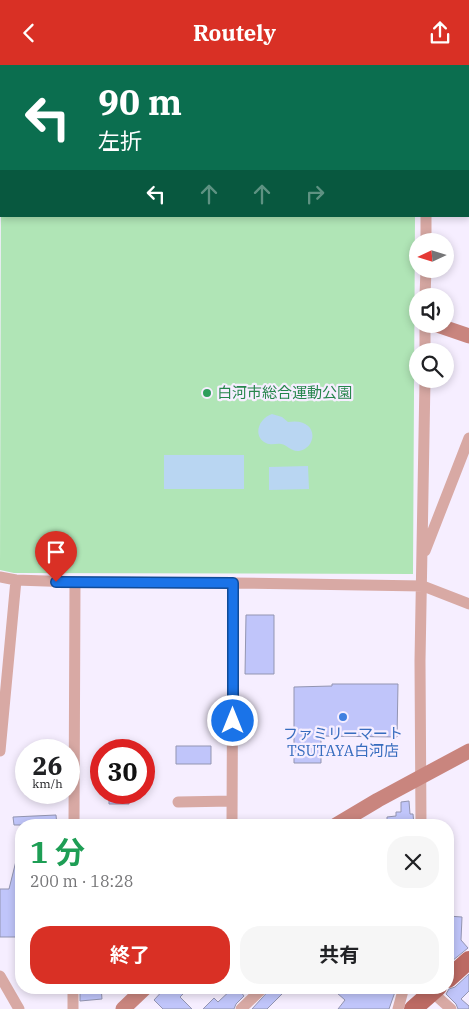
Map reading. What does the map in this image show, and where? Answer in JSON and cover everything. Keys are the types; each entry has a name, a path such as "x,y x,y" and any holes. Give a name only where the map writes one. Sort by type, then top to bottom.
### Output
{"main road":[{"path":"454,974 469,960"},
{"path":"413,1009 430,994"}],"street":[{"path":"426,217 426,233"},
{"path":"454,331 469,337"},
{"path":"421,819 420,661 424,388"},
{"path":"423,557 469,438"},
{"path":"0,577 16,580 75,582 422,586 469,604"},
{"path":"0,751 16,580"},
{"path":"74,819 75,582"},
{"path":"232,819 233,583"},
{"path":"346,819 469,751"},
{"path":"178,802 232,801"},
{"path":"1,979 19,1009"},
{"path":"73,994 73,1009"},
{"path":"122,1009 138,994"},
{"path":"241,1009 257,994"},
{"path":"398,1009 402,994"},
{"path":"439,994 452,1009"}],"green space":[{"name":"白河市総合運動公園","path":"1,217 415,217 415,233 409,233 409,278 415,278 415,288 409,288 409,333 414,333 414,343 409,343 409,388 414,388 413,574 14,573 0,570"}],"water":[{"path":"272,414 282,417 288,422 305,424 310,428 312,439 310,445 305,449 296,451 279,444 268,444 262,440 258,432 259,427 267,416"},
{"path":"164,455 244,455 244,489 164,489"},
{"path":"308,466 309,489 269,490 269,467"}],"building":[{"path":"246,615 274,615 274,674 245,674"},
{"path":"332,684 398,684 397,737 321,736 321,763 294,763 294,687 332,686"},
{"path":"176,746 211,746 211,764 176,764"},
{"path":"409,801 410,814 413,814 414,819 387,819 387,817 396,816 396,812 401,812 401,802"},
{"path":"56,815 56,819 15,819 14,825 13,817"},
{"path":"15,865 15,937 0,937 0,889 9,889"},
{"path":"454,916 462,917 461,940 468,948 454,959"},
{"path":"469,974 469,991 461,999 469,1006 469,1009 458,1009 456,1004 446,994 454,994 455,987"},
{"path":"80,994 102,994 102,999 80,1001"},
{"path":"160,994 183,994 180,997 192,1009 163,1009 154,1000"},
{"path":"227,994 242,994 244,996 234,1009 203,1009 214,998 218,1002"},
{"path":"266,994 282,994 267,1009 252,1009"},
{"path":"338,994 394,994 389,1009 338,1009 345,1000"}],"place":[{"name":"白河市総合運動公園","path":"207,393"},
{"name":"ファミリーマート TSUTAYA白河店","path":"343,717"}],"route":[{"path":"56,582 233,583 233,721"}]}
